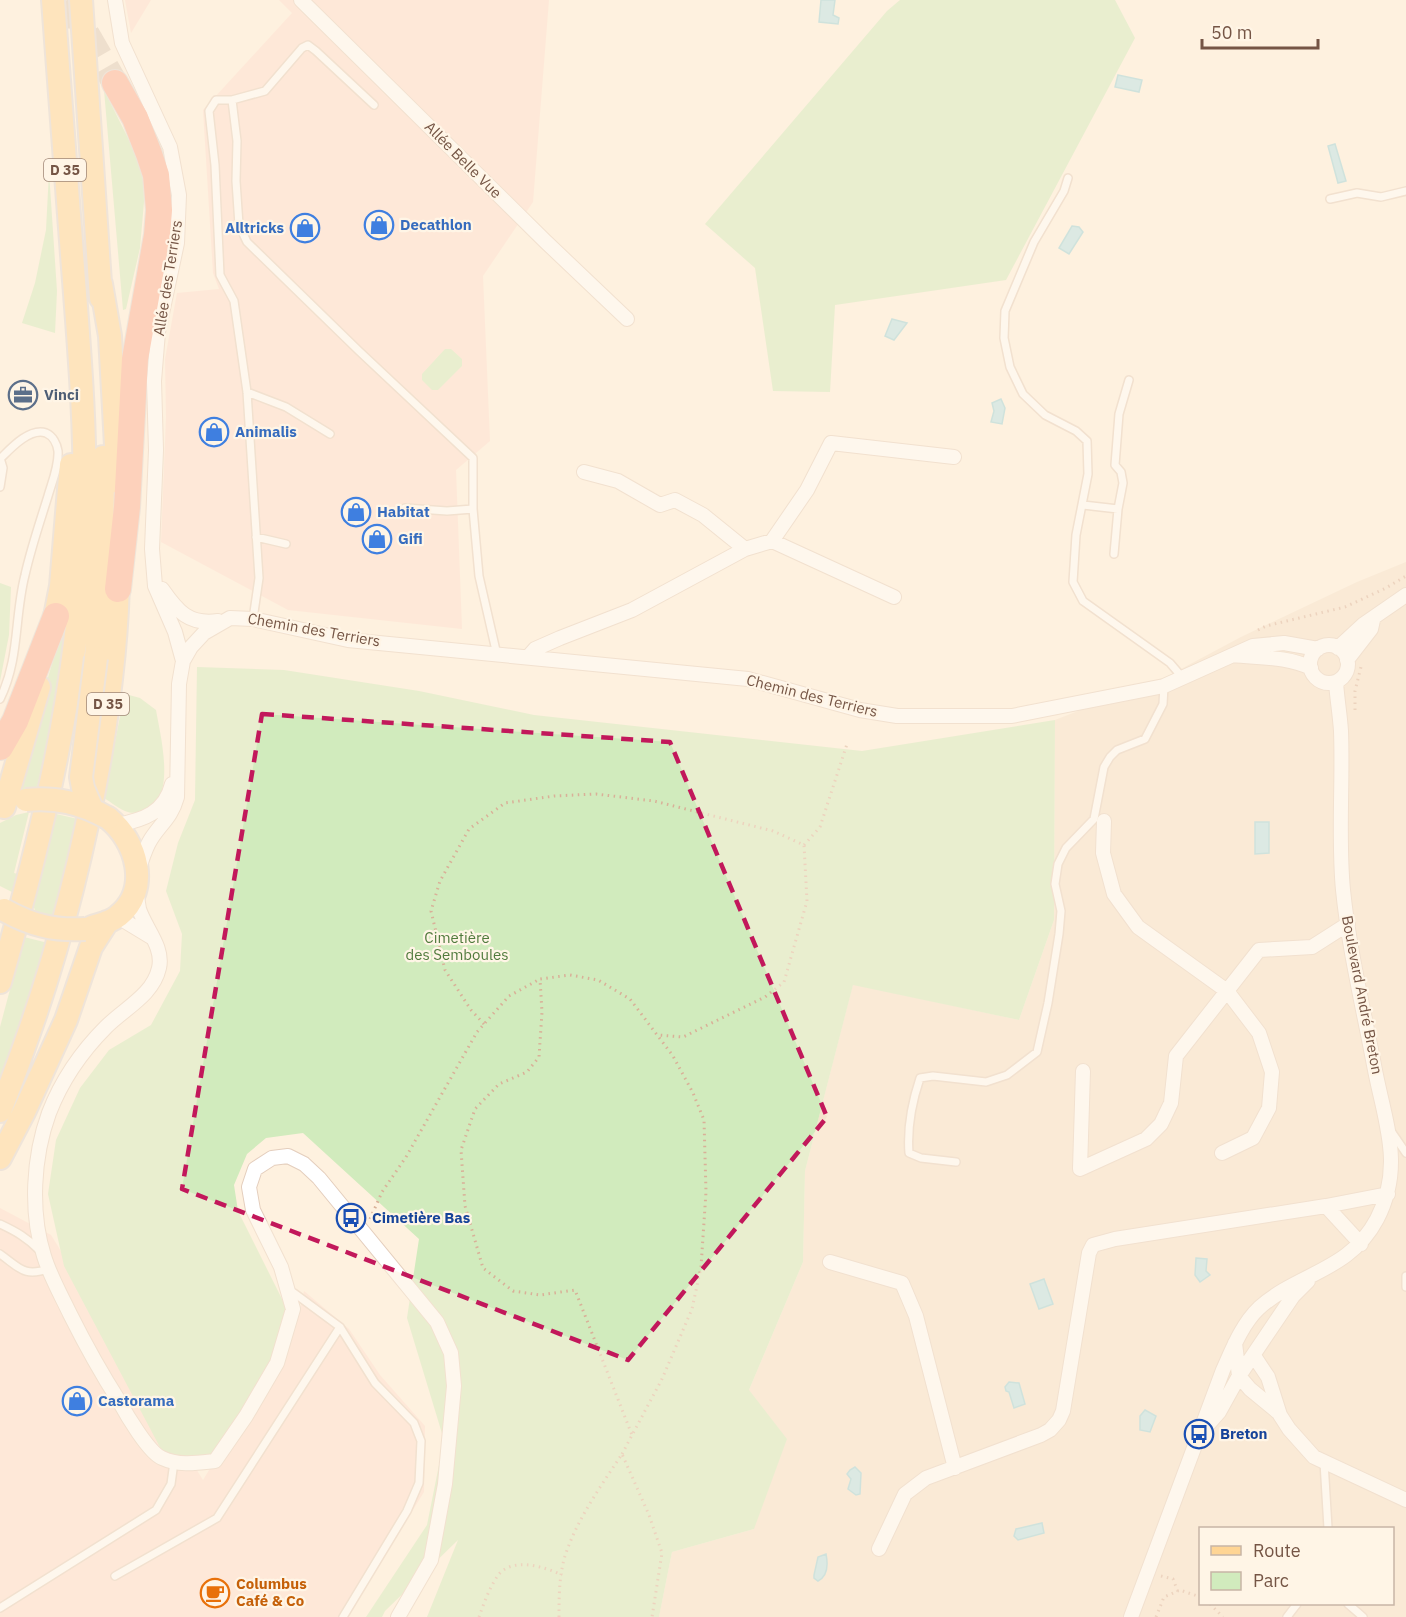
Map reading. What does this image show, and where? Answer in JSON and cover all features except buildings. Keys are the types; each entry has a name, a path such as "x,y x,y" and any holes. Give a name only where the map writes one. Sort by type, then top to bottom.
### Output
{"highway":[{"path":"115,83 135,118 149,154 156,175 159,210 158,235 135,359 127,507 118,589"},
{"path":"0,747 15,721 56,616"}],"main road":[{"name":"D 35","path":"0,982 23,899 51,777 70,677 80,597 84,522 84,419 53,0"},
{"name":"D 35","path":"0,1111 50,974 82,854 106,718 113,661 118,589 119,497 115,407 110,336 101,284 81,0"},
{"path":"0,1158 66,1020 103,923 131,902 137,881 132,850 83,788 81,777 96,658 103,544 101,284"},
{"path":"2,808 24,741 56,616 66,535 78,341"},
{"path":"2,808 26,800 44,798 61,800 106,818"},
{"path":"2,908 19,919 47,928 103,923"}],"street":[{"name":"Allée des Terriers","path":"115,0 122,43 170,147 179,195 177,243 158,332 154,381 156,450 152,568 155,586 175,632 183,661"},
{"name":"Allée Belle Vue","path":"301,0 545,242 627,319"},
{"path":"528,657 535,649 632,610 745,549 772,541 807,490 831,442 954,457"},
{"path":"584,472 618,482 660,505 675,500 703,515 745,549"},
{"path":"772,541 894,597"},
{"path":"152,568 168,598 179,611 196,622 221,621"},
{"path":"1338,648 1364,624 1406,595"},
{"name":"Chemin des Terriers","path":"221,621 241,617 348,640 748,679 860,710 897,716 1012,716 1164,686 1230,654 1253,646 1284,643 1318,649"},
{"path":"1347,660 1371,629 1374,618"},
{"path":"191,647 204,633 221,621"},
{"path":"196,622 195,638 183,661 179,684 177,797 173,810 149,842 137,881 140,909 159,949 160,965 156,980 145,993 106,1027 70,1071 49,1113 40,1144 35,1189 38,1230 43,1255 97,1366 136,1430 160,1458 183,1464 215,1461 278,1363 293,1309 281,1267 253,1210 249,1187 255,1169 272,1158 288,1156 304,1164 319,1178 437,1322 451,1353 454,1386 445,1484 431,1560 398,1617"},
{"path":"1328,645 1338,648 1346,655 1347,670 1336,682 1320,681 1312,673 1313,654 1328,645"},
{"path":"1230,654 1301,663 1311,668"},
{"name":"Boulevard André Breton","path":"1131,1617 1235,1343 1258,1309 1282,1290 1339,1262 1361,1244 1388,1194 1392,1167 1388,1126 1375,1069 1343,891 1341,730 1336,682"},
{"path":"106,818 150,816 160,807 171,789 178,762"},
{"path":"1104,821 1103,853 1114,894 1132,919 1138,927 1227,991 1259,1033 1272,1072 1269,1108 1253,1138 1222,1153"},
{"path":"103,923 153,938"},
{"path":"1083,1071 1080,1169 1146,1139 1161,1124 1171,1103 1176,1056 1259,950 1312,947 1348,924"},
{"path":"879,1549 905,1494 926,1478 1041,1435 1050,1430 1059,1420 1067,1389 1089,1253 1093,1245 1115,1239 1388,1194"},
{"path":"1326,1206 1361,1244"},
{"path":"830,1262 902,1283 916,1316 955,1468"},
{"name":"Boulevard André Breton","path":"1199,1434 1219,1412 1239,1376 1293,1296 1314,1275"},
{"path":"1235,1343 1239,1376 1250,1389 1280,1415 1289,1429 1314,1457 1406,1500"},
{"path":"1223,1370 1238,1361 1254,1356 1268,1377 1280,1415"}],"lane":[{"path":"253,619 259,578 247,392 234,301 220,275 215,165 209,111 216,100 232,100 266,91 302,48 308,45 374,105"},
{"path":"232,100 237,141 236,181 239,225 247,242 473,458 473,509 479,576 497,655"},
{"path":"1068,178 1064,191 1034,242 1005,311 1004,338 1010,367 1023,394 1045,415 1076,431 1088,441 1088,474 1076,535 1073,582 1083,601 1170,663 1182,677"},
{"path":"1330,199 1357,193 1381,197 1406,191"},
{"path":"1114,554 1123,483 1121,471 1115,465 1119,414 1129,380"},
{"path":"247,392 286,407 330,434"},
{"path":"0,487 3,468 0,458 15,444 35,432 46,433 54,440 58,452 53,481 24,575 13,666 0,699"},
{"path":"1083,505 1118,510"},
{"path":"405,508 447,511 473,509"},
{"path":"256,537 286,544"},
{"path":"956,1162 921,1158 909,1153 908,1141 913,1100 920,1078 933,1076 986,1082 1007,1075 1037,1052 1048,1003 1059,934 1061,911 1055,884 1058,864 1066,848 1094,819 1104,767 1110,756 1117,750 1144,739 1163,704 1164,686"},
{"path":"1388,1126 1406,1153"},
{"path":"0,1224 32,1242 43,1255"},
{"path":"0,1254 22,1271 36,1273 49,1269"},
{"path":"1406,1276 1406,1287"},
{"path":"287,1290 340,1327 375,1383 414,1423 421,1441 419,1483 407,1511 343,1617"},
{"path":"115,1576 217,1518 340,1327"},
{"path":"0,1608 156,1510 171,1484 174,1462"},
{"path":"1324,1462 1326,1527"},
{"path":"1287,1617 1296,1605"},
{"path":"1349,1605 1363,1617"}],"path":[{"path":"1255,634 1266,626 1345,607 1406,576"},
{"path":"1341,730 1355,716 1355,691 1364,659"},
{"path":"658,1035 683,1038 765,997 784,982 807,901 804,845 820,827 847,744"},
{"path":"484,1024 471,1010 445,970 431,911 440,881 470,829 505,803 554,796 597,794 654,801 773,831 804,845"},
{"path":"364,1231 382,1192 406,1157 457,1065 484,1024 509,996 540,979 570,975 598,980 630,999 674,1056 704,1120 706,1192 701,1267 692,1309 662,1379 622,1454 586,1508 565,1556 559,1586 559,1617"},
{"path":"540,979 542,1012 539,1057 527,1072 499,1084 476,1109 461,1150 465,1206 483,1268 513,1292 540,1295 575,1290 632,1435"},
{"path":"622,1454 649,1515 662,1553 652,1617"},
{"path":"479,1617 486,1598 500,1573 511,1567 528,1565 547,1568 562,1575"},
{"path":"1148,1572 1173,1579 1178,1592"},
{"path":"1156,1617 1164,1597 1180,1590 1199,1597"},
{"path":"1211,1605 1223,1617"}],"highlighted area":[{"path":"262,714 670,742 827,1117 628,1360 182,1189"}],"shaded area":[{"path":"125,0 151,0 131,33"},
{"path":"279,0 549,0 533,202 483,276 490,441 456,470 462,629 288,610 161,542 166,417 165,359 177,293 219,289 213,273 203,110 292,13"},
{"path":"1406,562 1406,1617 659,1617 672,1552 754,1529 749,1390 803,1262 805,1171 853,984 1019,1020 1054,920 1055,720 1168,676 1241,637 1357,582"},
{"name":"Castorama","path":"0,1208 51,1235 203,1480 295,1330 304,1291 349,1329 380,1375 425,1426 424,1492 347,1617 0,1617"}],"green space":[{"path":"900,0 1115,0 1135,38 1006,280 835,305 830,392 773,391 755,268 705,224 887,11"},
{"path":"104,90 143,168 144,202 140,248 126,309 123,310"},
{"path":"49,172 57,291 55,333 22,323 35,283 46,230"},
{"path":"445,349 451,349 462,359 462,366 438,390 432,390 422,380 422,374"},
{"path":"0,583 11,587 9,635 0,681"},
{"path":"65,620 57,696 37,788 14,792"},
{"name":"Cimetière des Semboules","path":"197,667 284,670 419,691 534,715 862,751 1055,720 1054,920 1019,1020 853,985 805,1171 803,1262 749,1390 787,1439 754,1529 672,1552 659,1617 427,1617 458,1540 385,1611 382,1617 366,1617 427,1525 444,1440 407,1318 419,1239 303,1133 266,1138 247,1154 234,1185 238,1211 287,1309 271,1363 212,1456 184,1458 163,1453 64,1266 48,1194 56,1140 80,1088 109,1050 151,1025 180,971 182,934 166,891 178,843 195,800"},
{"path":"129,695 140,698 156,710 164,764 161,793 155,803 146,810 135,813 122,810 104,798 122,706"},
{"path":"29,812 14,873 39,880 56,814 78,819 56,917 36,913 32,902 0,886 0,823 16,815"},
{"path":"24,937 48,943 0,1084 0,1027"}],"water":[{"path":"821,0 835,0 833,15 839,18 838,24 819,22"},
{"path":"1118,75 1142,80 1139,92 1115,87"},
{"path":"1335,144 1346,181 1338,183 1328,146"},
{"path":"1072,226 1079,227 1083,232 1069,254 1059,248"},
{"path":"892,319 907,323 894,340 885,336"},
{"path":"1001,399 1005,408 1002,424 991,422 994,411 992,403"},
{"path":"1255,822 1269,822 1269,853 1255,854"},
{"path":"1196,1258 1207,1259 1206,1271 1210,1275 1200,1282 1195,1275"},
{"path":"1044,1279 1053,1304 1039,1309 1030,1284"},
{"path":"1009,1382 1019,1383 1025,1404 1014,1408 1005,1387"},
{"path":"1145,1410 1156,1416 1150,1432 1140,1430 1140,1416"},
{"path":"855,1467 861,1473 860,1494 856,1495 848,1489 851,1479 847,1474"},
{"path":"1042,1523 1044,1533 1018,1540 1014,1536 1016,1529"},
{"path":"826,1554 824,1576 818,1581 814,1575 818,1557"}],"tunnel":[{"path":"67,0 115,83"}],"place":[{"name":"Decathlon","path":"379,225"},
{"name":"Alltricks","path":"305,228"},
{"name":"Vinci","path":"23,395"},
{"name":"Animalis","path":"214,432"},
{"name":"Habitat","path":"356,512"},
{"name":"Gifi","path":"377,539"},
{"name":"Cimetière Bas","path":"351,1218"},
{"name":"Castorama","path":"77,1401"},
{"name":"Breton","path":"1199,1434"},
{"name":"Columbus Café & Co","path":"215,1593"}]}
